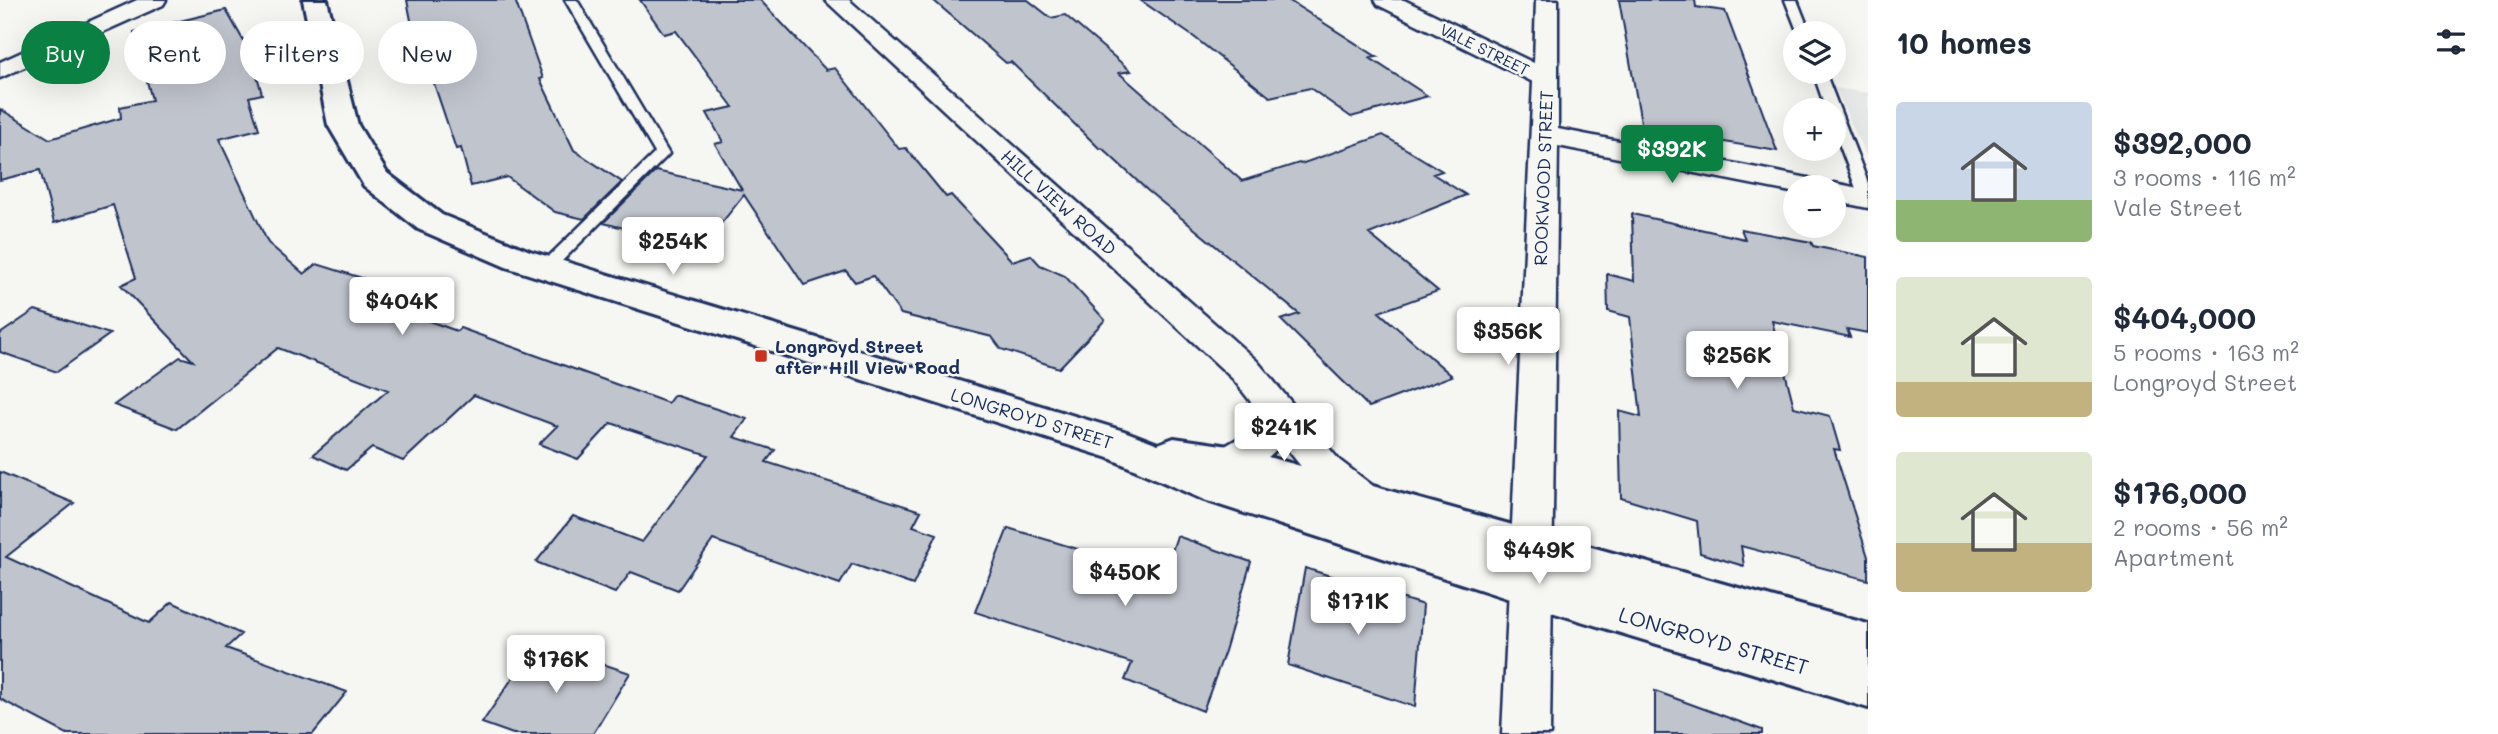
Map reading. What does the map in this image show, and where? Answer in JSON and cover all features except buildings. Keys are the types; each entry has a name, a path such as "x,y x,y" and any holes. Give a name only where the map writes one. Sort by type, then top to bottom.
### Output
{"main road":[{"name":"LONGROYD STREET","path":"316,0 343,125 375,179 430,222 518,259 1124,447 1219,488 1529,567 1868,646"},
{"name":"LONGROYD STREET","path":"1124,447 1229,461 1363,500 1529,567 1868,685"}],"street":[{"path":"0,71 155,0"},
{"name":"HILL VIEW ROAD","path":"836,0 1245,370 1325,470 1363,500"},
{"name":"VALE STREET","path":"1387,0 1546,79"},
{"name":"ROOKWOOD STREET","path":"1526,734 1547,0"},
{"path":"1545,135 1783,182"},
{"path":"1846,194 1868,199"},
{"path":"1229,461 1265,441 1277,409"}],"lane":[{"path":"547,267 662,154 572,0"},
{"path":"1791,0 1799,21"},
{"path":"1846,142 1868,199"}],"shaded area":[{"path":"1835,88 1868,93 1868,160 1846,112 1846,98 1840,98"}],"place":[{"name":"Longroyd Street after Hill View Road","path":"761,356"}]}
